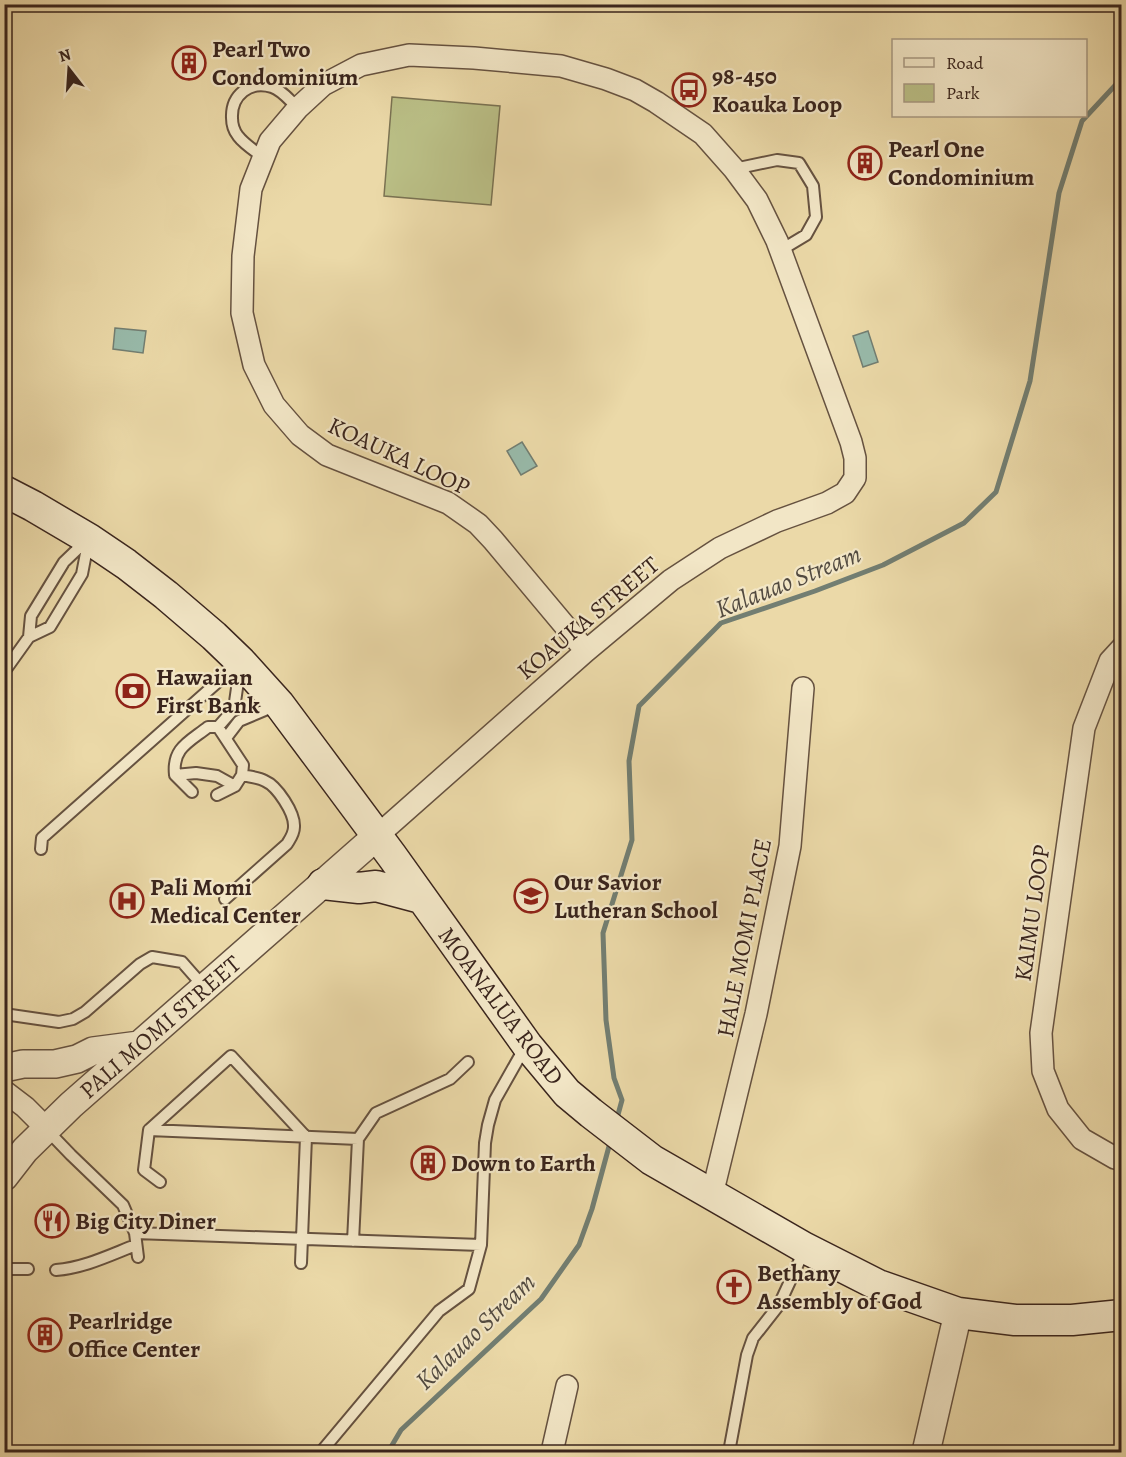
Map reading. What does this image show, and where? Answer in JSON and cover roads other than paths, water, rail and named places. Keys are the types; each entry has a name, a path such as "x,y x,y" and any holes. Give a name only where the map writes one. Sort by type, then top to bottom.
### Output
{"main road":[{"name":"MOANALUA ROAD","path":"4,491 89,539 126,564 166,595 241,662 279,704 377,836 526,1046 567,1093 652,1160 805,1248 878,1285 958,1312 1015,1320 1072,1320 1122,1315"},
{"path":"323,884 359,888 376,886 421,898"}],"street":[{"name":"KOAUKA LOOP","path":"586,651 478,524 448,503 327,455 300,435 274,405 254,365 243,313 243,256 251,189 270,141 298,108 323,85 361,65 409,55 561,66 635,90 703,134 734,169 757,200 781,250 851,442 855,458 855,478"},
{"name":"KOAUKA STREET","path":"377,836 586,651 671,580 720,548 777,521 828,503 845,494 855,478"},
{"name":"KAIMU LOOP","path":"1122,648 1110,661 1084,728 1041,1033 1043,1071 1058,1109 1082,1139 1122,1160"},
{"name":"HALE MOMI PLACE","path":"712,1195 756,1014 790,846 803,688"},
{"name":"PALI MOMI STREET","path":"4,1178 46,1128 71,1105 377,836"},
{"path":"4,1068 23,1064 55,1064 77,1059 93,1051 139,1045"},
{"path":"4,1091 25,1107 46,1128"},
{"path":"926,1452 958,1312"},
{"path":"552,1452 567,1386"}],"lane":[{"path":"263,158 237,135 232,122 232,110 237,96 260,84 275,87 298,108"},
{"path":"734,169 777,160 799,164 813,186 816,217 806,235 781,250"},
{"path":"29,637 31,616 64,562 89,539"},
{"path":"4,672 29,637 50,627 82,574 89,539"},
{"path":"192,792 176,775 174,764 176,755 208,727 218,727 232,711 241,662"},
{"path":"41,849 42,838 241,662"},
{"path":"226,738 239,722 279,704"},
{"path":"217,795 235,786 242,775 243,765 218,727"},
{"path":"176,775 196,773 217,776 235,786"},
{"path":"225,899 287,844 294,828 291,812 273,785 263,779 242,775"},
{"path":"4,1014 59,1022 73,1019 85,1012 140,964 152,957 182,962 204,988"},
{"path":"321,1452 439,1311 469,1289 481,1245 485,1143 488,1125 495,1100 526,1046"},
{"path":"160,1182 144,1170 149,1130 231,1056 306,1137 301,1263"},
{"path":"353,1241 358,1139 376,1113 450,1079 468,1062"},
{"path":"46,1128 123,1205 135,1233 138,1257"},
{"path":"149,1130 358,1139"},
{"path":"135,1233 481,1245"},
{"path":"56,1270 81,1266 136,1245"},
{"path":"729,1452 747,1355 753,1338 779,1305 805,1248"},
{"path":"4,1269 28,1269"}],"waterway":[{"name":"Kalauao Stream","path":"1087,116 1122,78"},
{"name":"Kalauao Stream","path":"616,1122 622,1100 614,1078 606,1020 603,933 632,840 629,761 639,706 721,623 883,565 964,523 996,492 1030,381 1059,193 1082,121 1086,117"},
{"name":"Kalauao Stream","path":"388,1452 401,1430 541,1299 579,1245 592,1209 611,1139"}],"place":[{"name":"Pearl Two Condominium","path":"189,63"},
{"name":"98-450 Koauka Loop","path":"689,90"},
{"name":"Pearl One Condominium","path":"865,163"},
{"name":"Hawaiian First Bank","path":"133,691"},
{"name":"Our Savior Lutheran School","path":"531,896"},
{"name":"Pali Momi Medical Center","path":"127,901"},
{"name":"Down to Earth","path":"428,1163"},
{"name":"Big City Diner","path":"52,1221"},
{"name":"Bethany Assembly of God","path":"734,1287"},
{"name":"Pearlridge Office Center","path":"45,1335"}]}
